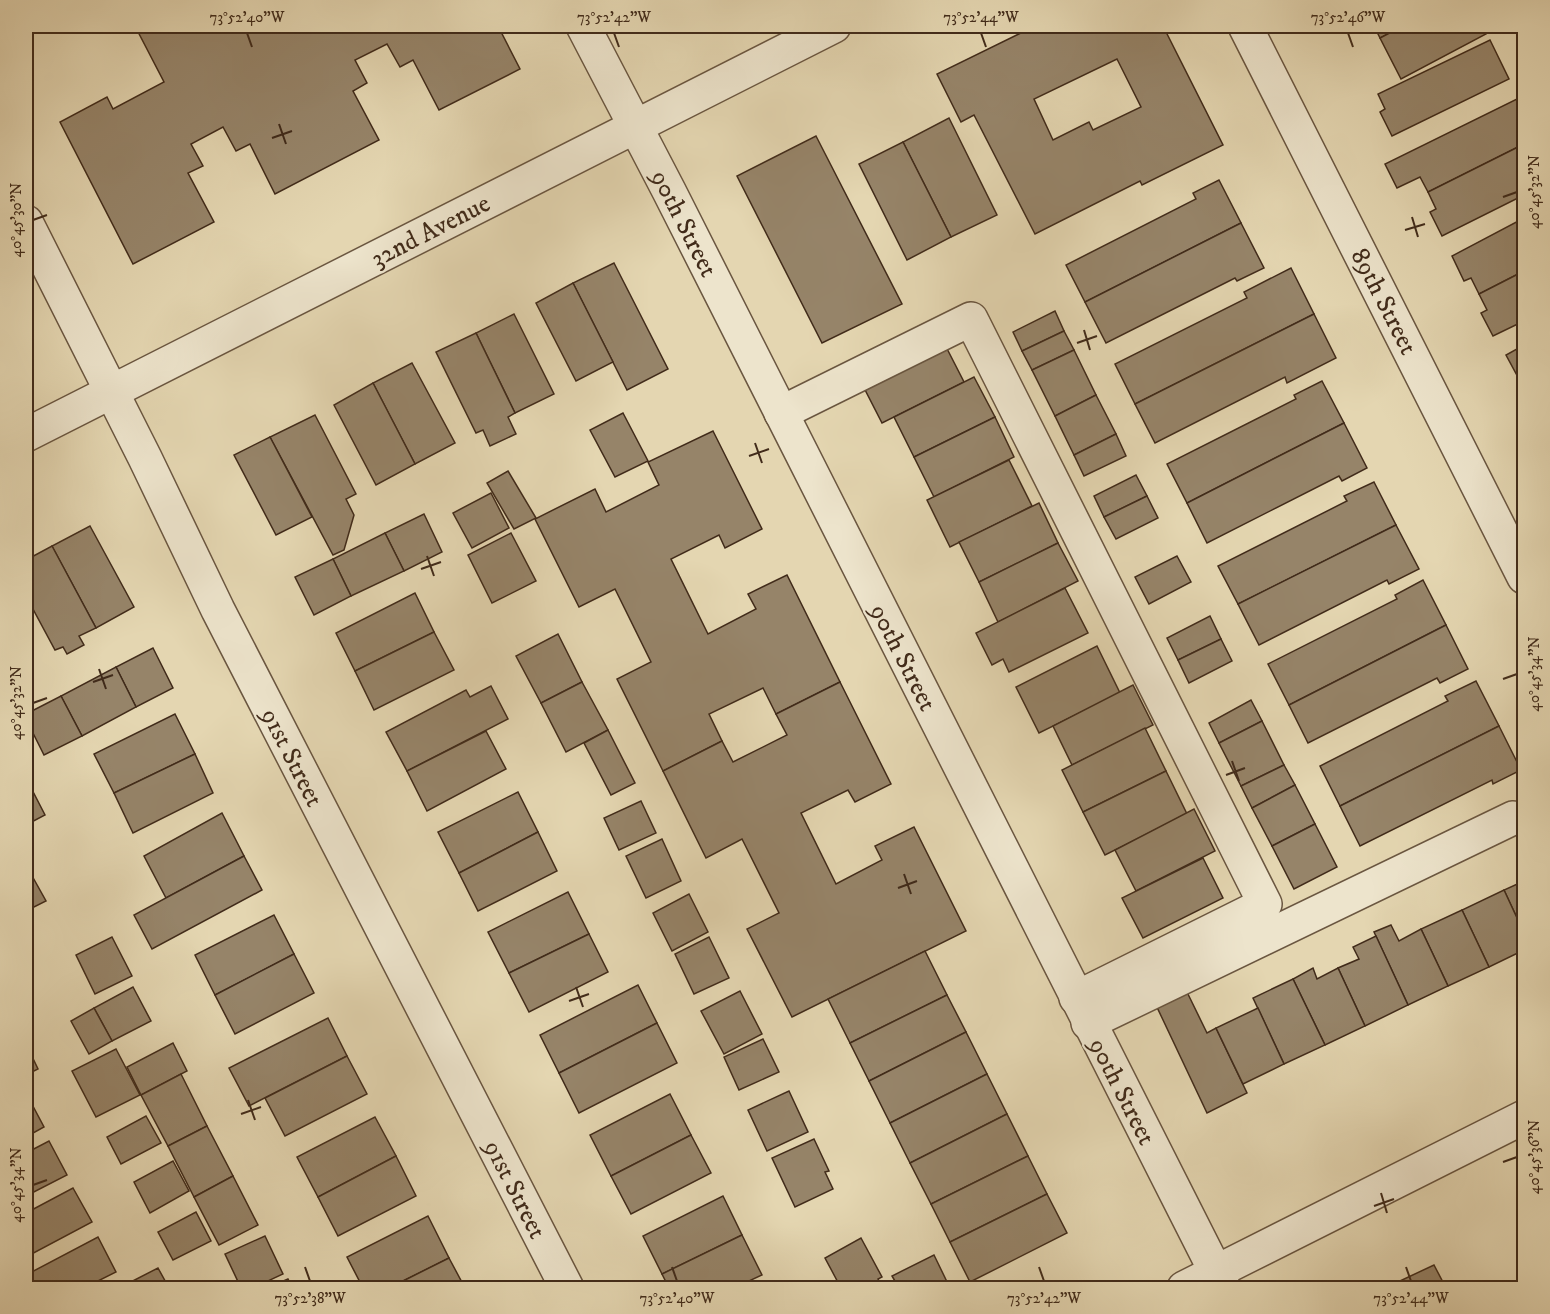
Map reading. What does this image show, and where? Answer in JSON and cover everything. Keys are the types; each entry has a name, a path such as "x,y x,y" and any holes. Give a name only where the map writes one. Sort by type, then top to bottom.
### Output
{"street":[{"name":"90th Street","path":"583,26 1220,1281"},
{"name":"32nd Avenue","path":"26,435 834,26"},
{"name":"89th Street","path":"1245,26 1524,577"},
{"name":"91st Street","path":"26,222 145,458 218,610 567,1288"},
{"path":"781,413 971,319 982,340 1265,904 1082,1011"},
{"path":"1082,1011 1513,818"},
{"path":"1184,1288 1220,1281 1524,1117"}],"building":[{"path":"26,26 45,26 26,35"},
{"path":"135,26 498,26 520,69 439,110 413,60 400,67 387,44 355,60 367,83 353,91 379,140 275,194 250,144 236,151 223,127 191,144 203,166 188,173 214,222 133,264 60,122 107,97 113,109 164,82"},
{"path":"1035,26 1163,26 1223,145 1142,185 1140,181 1035,234 974,115 961,122 937,74","holes":["1117,59 1141,107 1093,130 1089,122 1053,140 1034,99"]},
{"path":"1374,26 1403,26 1380,38"},
{"path":"1403,26 1482,26 1486,34 1401,79 1380,38"},
{"path":"1490,40 1509,79 1392,136 1380,112 1385,109 1378,94"},
{"path":"1521,97 1524,105 1524,144 1428,192 1420,177 1397,188 1385,164"},
{"path":"949,118 997,215 951,237 903,142"},
{"path":"816,136 902,304 822,343 737,176"},
{"path":"903,142 951,237 907,260 859,164"},
{"path":"1524,144 1524,195 1442,236 1430,212 1436,209 1428,192"},
{"path":"1219,180 1241,223 1085,302 1066,265 1196,199 1193,193"},
{"path":"1524,218 1524,271 1479,294 1471,278 1464,281 1452,256"},
{"path":"1241,223 1264,268 1237,281 1235,278 1106,343 1085,302"},
{"path":"614,263 668,369 627,390 573,283"},
{"path":"1291,268 1314,314 1135,404 1115,364 1247,298 1244,292"},
{"path":"1524,271 1524,321 1493,336 1481,313 1487,310 1479,294"},
{"path":"573,283 613,362 576,381 536,303"},
{"path":"1055,311 1064,331 1022,351 1013,332"},
{"path":"514,314 554,394 515,413 476,333"},
{"path":"1314,314 1336,358 1287,383 1285,377 1155,443 1135,404"},
{"path":"1064,331 1074,350 1032,370 1022,351"},
{"path":"476,333 515,413 508,417 516,434 490,446 483,430 476,433 436,352"},
{"path":"941,337 964,382 882,423 859,378"},
{"path":"1524,345 1524,377 1519,379 1506,355"},
{"path":"1074,350 1096,395 1055,416 1032,370"},
{"path":"412,363 455,443 415,464 373,383"},
{"path":"974,377 995,417 914,457 894,417"},
{"path":"1322,381 1344,423 1187,503 1167,464 1296,399 1294,395"},
{"path":"373,383 415,464 376,485 334,405"},
{"path":"1096,395 1116,434 1074,455 1055,416"},
{"path":"623,413 648,461 615,477 590,430"},
{"path":"315,415 356,494 346,499 354,515 344,550 333,555 270,437"},
{"path":"995,417 1014,457 934,497 914,457"},
{"path":"1344,423 1367,468 1342,481 1339,476 1207,543 1187,503"},
{"path":"713,431 762,529 725,548 719,535 671,559 708,634 756,609 748,594 787,575 840,682 776,714 763,688 709,714 722,741 663,771 617,679 651,662 615,589 579,607 535,519 595,489 606,512 659,485 648,462"},
{"path":"1116,434 1126,456 1084,476 1074,455"},
{"path":"270,437 312,517 276,535 234,455"},
{"path":"1009,460 1032,506 950,547 927,500"},
{"path":"508,471 536,518 514,529 487,483"},
{"path":"1136,475 1147,496 1104,517 1094,496"},
{"path":"1374,482 1396,525 1238,604 1218,566 1347,501 1344,496"},
{"path":"491,493 509,528 472,548 453,513"},
{"path":"1147,496 1158,518 1116,539 1104,517"},
{"path":"1039,503 1058,543 979,582 959,542"},
{"path":"424,514 442,552 404,571 385,533"},
{"path":"1396,525 1419,569 1389,584 1387,580 1259,645 1238,604"},
{"path":"90,526 134,607 96,628 52,546"},
{"path":"385,533 404,571 351,596 333,559"},
{"path":"511,533 536,581 492,603 468,555"},
{"path":"1058,543 1078,581 998,622 979,582"},
{"path":"52,546 96,628 79,636 84,645 67,654 63,647 55,650 26,596 26,560"},
{"path":"1177,556 1191,582 1149,604 1135,577"},
{"path":"333,559 351,596 314,615 295,577"},
{"path":"1423,580 1446,625 1289,705 1268,664 1397,599 1395,595"},
{"path":"1065,588 1088,633 1009,672 1003,659 992,665 976,633"},
{"path":"415,593 434,632 355,671 336,633"},
{"path":"1210,616 1221,639 1178,660 1167,638"},
{"path":"1446,625 1468,669 1440,683 1437,678 1308,743 1289,705"},
{"path":"434,632 454,670 374,710 355,671"},
{"path":"558,634 582,682 541,703 516,656"},
{"path":"1221,639 1232,661 1189,683 1178,660"},
{"path":"1097,646 1120,693 1039,733 1016,687"},
{"path":"153,648 173,688 136,707 116,667"},
{"path":"116,667 136,707 82,736 61,696"},
{"path":"1476,681 1499,726 1340,806 1320,766 1448,701 1445,696"},
{"path":"582,682 608,730 566,752 541,703"},
{"path":"840,682 891,784 855,802 848,790 801,813 836,884 882,860 875,846 914,827 966,931 792,1017 747,929 779,913 742,839 706,858 663,771 722,741 733,762 787,735 776,714"},
{"path":"1133,685 1153,725 1072,765 1053,726"},
{"path":"491,686 508,719 407,771 386,732 466,690 470,697"},
{"path":"61,696 82,736 44,755 26,719 26,714"},
{"path":"1251,700 1262,721 1219,743 1209,723"},
{"path":"175,714 195,754 114,793 94,754"},
{"path":"1262,721 1284,765 1241,786 1219,743"},
{"path":"1499,726 1521,770 1493,784 1492,780 1360,846 1340,806"},
{"path":"1145,728 1166,771 1083,812 1062,770"},
{"path":"608,730 635,783 611,795 584,743"},
{"path":"486,731 506,769 427,811 407,771"},
{"path":"195,754 213,793 133,833 114,793"},
{"path":"1284,765 1295,785 1252,808 1241,786"},
{"path":"1166,771 1187,814 1105,855 1083,812"},
{"path":"26,781 45,815 26,825"},
{"path":"1295,785 1315,824 1272,846 1252,808"},
{"path":"518,792 538,832 459,873 438,832"},
{"path":"641,801 656,833 619,850 604,818"},
{"path":"1194,809 1215,851 1136,891 1115,850"},
{"path":"222,813 244,856 166,898 144,856"},
{"path":"1315,824 1337,867 1294,889 1272,846"},
{"path":"538,832 557,871 478,911 459,873"},
{"path":"662,839 681,881 646,898 626,856"},
{"path":"244,856 262,890 152,949 134,915"},
{"path":"1203,858 1223,898 1143,938 1122,898"},
{"path":"31,874 46,901 26,911 26,877"},
{"path":"1524,881 1524,933 1504,890"},
{"path":"1504,890 1524,933 1524,950 1489,967 1462,910"},
{"path":"568,892 589,934 509,973 488,932"},
{"path":"689,894 708,932 672,951 653,913"},
{"path":"1462,910 1489,967 1448,986 1421,929"},
{"path":"274,915 294,954 215,995 195,955"},
{"path":"1391,925 1399,941 1421,929 1448,986 1408,1005 1374,932"},
{"path":"589,934 608,972 529,1012 509,973"},
{"path":"1376,936 1408,1005 1365,1026 1338,968 1359,959 1353,947"},
{"path":"112,937 132,976 95,994 76,955"},
{"path":"709,937 729,978 694,994 675,954"},
{"path":"925,951 947,995 850,1043 828,999"},
{"path":"294,954 314,993 235,1034 215,995"},
{"path":"1313,968 1317,979 1338,968 1365,1026 1325,1045 1293,979"},
{"path":"1293,979 1325,1045 1284,1064 1253,998"},
{"path":"638,985 657,1023 559,1073 540,1035"},
{"path":"133,987 151,1021 112,1041 94,1008"},
{"path":"1185,988 1207,1033 1216,1028 1247,1093 1207,1113 1155,1003"},
{"path":"740,991 762,1034 724,1054 701,1011"},
{"path":"947,995 966,1032 869,1081 850,1043"},
{"path":"94,1008 112,1041 89,1054 71,1021"},
{"path":"1258,1008 1284,1064 1243,1084 1216,1028"},
{"path":"328,1018 347,1056 249,1106 229,1068"},
{"path":"657,1023 677,1063 579,1113 559,1073"},
{"path":"966,1032 987,1074 890,1123 869,1081"},
{"path":"763,1039 779,1072 739,1090 724,1057"},
{"path":"173,1043 187,1071 141,1095 127,1067"},
{"path":"26,1044 38,1069 26,1075"},
{"path":"116,1049 140,1095 96,1117 72,1071"},
{"path":"347,1056 367,1094 285,1136 265,1098"},
{"path":"181,1074 207,1126 168,1146 141,1095"},
{"path":"987,1074 1007,1114 910,1163 890,1123"},
{"path":"789,1091 808,1132 767,1151 748,1110"},
{"path":"26,1093 44,1127 26,1137"},
{"path":"670,1094 691,1135 611,1176 590,1135"},
{"path":"1007,1114 1028,1156 931,1204 910,1163"},
{"path":"146,1116 161,1143 121,1164 107,1137"},
{"path":"375,1117 396,1156 318,1197 297,1157"},
{"path":"207,1126 233,1176 194,1197 168,1146"},
{"path":"691,1135 711,1173 631,1214 611,1176"},
{"path":"814,1139 829,1171 825,1172 833,1189 795,1207 772,1158"},
{"path":"49,1141 67,1175 26,1196 26,1153"},
{"path":"396,1156 416,1196 338,1236 318,1197"},
{"path":"1028,1156 1047,1194 950,1242 931,1204"},
{"path":"173,1161 189,1191 150,1213 134,1182"},
{"path":"233,1176 258,1225 219,1245 194,1197"},
{"path":"73,1188 92,1222 26,1257 26,1213"},
{"path":"1047,1194 1067,1233 970,1282 950,1242"},
{"path":"723,1196 742,1235 662,1274 643,1236"},
{"path":"196,1212 211,1241 173,1260 158,1232"},
{"path":"428,1216 449,1258 389,1288 363,1288 347,1257"},
{"path":"742,1235 762,1275 734,1288 669,1288 662,1274"},
{"path":"265,1236 283,1274 253,1288 241,1288 225,1254"},
{"path":"98,1237 116,1272 84,1288 26,1288 26,1275"},
{"path":"861,1238 882,1277 878,1279 883,1288 841,1288 825,1258"},
{"path":"934,1255 950,1288 899,1288 892,1276"},
{"path":"449,1258 465,1288 389,1288"},
{"path":"1434,1265 1446,1288 1385,1288"},
{"path":"158,1268 169,1288 115,1288 123,1284 123,1286"},
{"path":"288,1279 293,1288 267,1288"}]}
